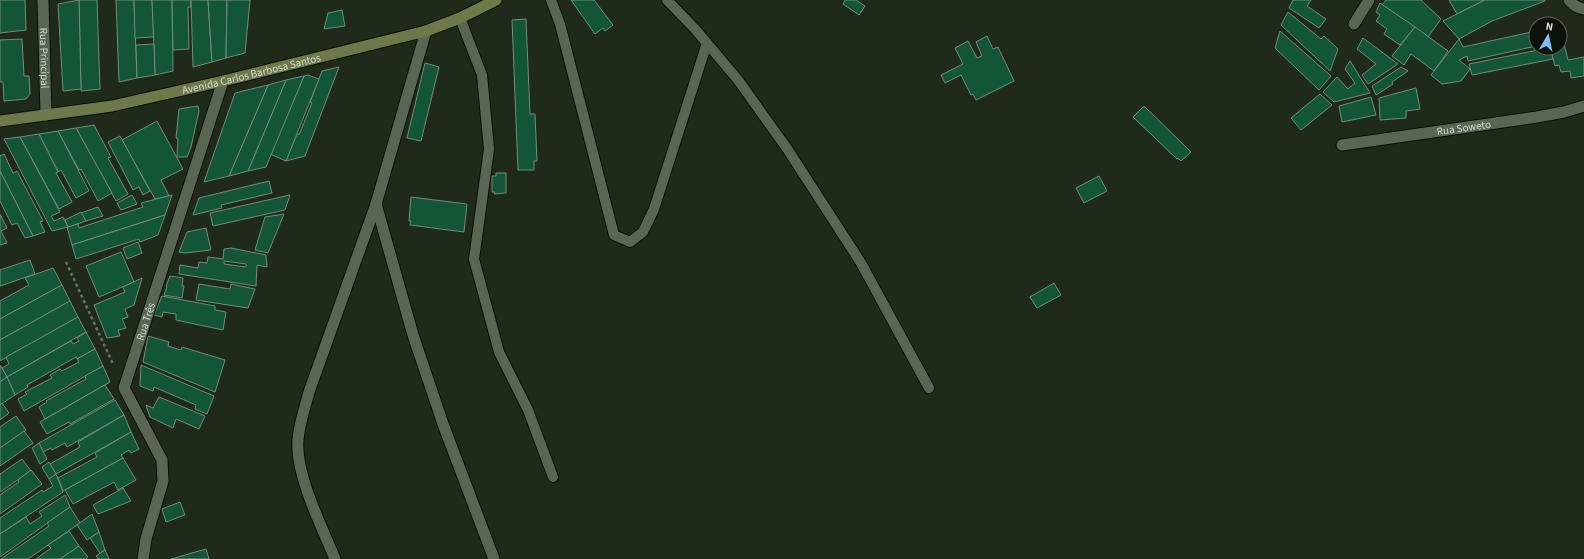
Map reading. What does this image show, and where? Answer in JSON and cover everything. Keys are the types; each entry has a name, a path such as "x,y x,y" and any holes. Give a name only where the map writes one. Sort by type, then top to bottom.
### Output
{"main road":[{"name":"Avenida Carlos Barbosa Santos","path":"0,121 112,106 224,81 426,31 460,18 496,0"}],"street":[{"name":"Rua Principal","path":"43,0 46,115"},
{"path":"1354,24 1369,0"},
{"path":"1569,0 1573,5 1584,9"},
{"path":"335,559 306,485 299,460 298,440 302,416 309,392 376,204 426,31"},
{"name":"Rua Três","path":"124,388 224,81"},
{"name":"Rua Soweto","path":"1342,145 1537,118 1584,106"},
{"path":"376,204 420,356 443,424 494,559"},
{"path":"124,388 162,460 164,472 163,481 146,539 143,559"}],"lane":[{"path":"551,0 560,24 614,235 630,242 643,232 654,209 707,43"},
{"path":"667,0 707,43 738,80 788,150 861,263 929,388"},
{"path":"460,18 482,75 488,149 474,258 499,352 528,410 554,477"}],"path":[{"path":"66,262 124,388"}],"building":[{"path":"0,0 25,0 26,30 0,33"},
{"path":"79,0 97,0 100,89 81,91"},
{"path":"79,0 81,89 63,91 58,4"},
{"path":"116,0 134,0 137,78 119,82"},
{"path":"134,0 152,0 154,37 135,38"},
{"path":"152,0 172,0 173,71 155,75"},
{"path":"172,0 191,0 191,7 188,7 189,49 173,50"},
{"path":"191,0 208,0 212,62 193,67"},
{"path":"208,0 227,0 226,58 212,62"},
{"path":"227,0 250,0 245,53 226,58"},
{"path":"571,0 594,0 613,25 605,31 603,28 595,34"},
{"path":"845,0 856,0 865,6 859,15 843,4"},
{"path":"1293,0 1311,0 1307,6 1326,19 1319,28 1289,8"},
{"path":"1386,0 1421,0 1441,19 1428,37 1382,5"},
{"path":"1449,0 1485,0 1457,14"},
{"path":"1485,0 1545,1 1492,21 1459,39 1443,21"},
{"path":"1380,3 1415,27 1400,45 1384,34 1387,29 1376,21 1380,15 1376,12"},
{"path":"342,10 345,26 324,29 328,13"},
{"path":"1288,12 1321,39 1324,36 1338,49 1330,71 1281,25"},
{"path":"526,19 530,114 535,114 537,161 534,161 534,170 518,170 512,20"},
{"path":"1415,27 1448,51 1434,71 1411,54 1404,65 1392,56"},
{"path":"1280,31 1331,76 1319,90 1275,48"},
{"path":"1528,33 1528,48 1468,61 1467,56 1459,60 1470,69 1461,81 1442,84 1431,75 1459,39 1463,47"},
{"path":"987,36 993,49 998,47 1014,81 976,100 973,94 971,95 961,75 945,83 941,75 963,64 955,48 968,41 977,58 982,56 976,42"},
{"path":"1363,38 1398,64 1368,84 1362,75 1376,64 1357,49"},
{"path":"22,39 24,76 29,76 30,94 26,99 4,101 3,82 0,82 0,40"},
{"path":"154,44 155,75 137,78 136,45"},
{"path":"1528,52 1528,56 1552,56 1553,59 1472,75 1469,64"},
{"path":"1552,56 1567,56 1568,60 1584,57 1584,76 1571,78 1570,71 1561,72 1559,65 1555,66"},
{"path":"1350,61 1370,93 1334,102 1323,92 1337,77 1348,89 1355,83 1345,69"},
{"path":"425,63 439,67 421,141 407,138"},
{"path":"339,67 305,156 286,161 297,133 299,135 312,103 310,102 322,71"},
{"path":"1401,67 1408,71 1392,82 1393,84 1376,95 1372,86"},
{"path":"308,75 319,79 286,161 270,154 304,76"},
{"path":"304,76 266,167 248,171 286,80"},
{"path":"286,80 248,171 229,176 268,85"},
{"path":"268,85 229,176 204,182 235,93"},
{"path":"1416,88 1420,109 1406,111 1406,118 1380,120 1379,98"},
{"path":"1320,94 1332,105 1301,130 1291,118"},
{"path":"1371,97 1376,115 1342,122 1339,106"},
{"path":"198,106 199,111 191,147 187,157 177,157 178,139 176,138 179,109"},
{"path":"1144,106 1191,152 1181,161 1178,158 1177,159 1133,117"},
{"path":"157,121 183,169 161,180 169,196 155,199 122,140"},
{"path":"94,125 111,157 108,158 128,194 116,201 76,128"},
{"path":"76,128 112,193 98,201 58,131"},
{"path":"58,131 89,191 76,198 61,170 58,172 39,134"},
{"path":"39,134 58,172 56,173 72,202 59,209 20,137"},
{"path":"120,136 150,191 143,195 139,187 133,190 108,142"},
{"path":"20,137 60,212 51,216 54,221 63,217 68,227 52,231 4,139"},
{"path":"4,154 13,173 17,171 43,221 40,222 45,232 33,236 0,171 0,156"},
{"path":"0,171 33,236 25,238 17,223 12,225 0,201"},
{"path":"496,173 506,173 506,193 494,194 495,192 492,192 492,176 496,176"},
{"path":"1099,176 1107,191 1084,203 1076,188"},
{"path":"269,181 272,193 221,205 222,208 193,215 199,198"},
{"path":"132,195 137,204 121,210 117,203"},
{"path":"172,195 165,215 72,245 67,227 78,224 79,228 143,207 141,203"},
{"path":"290,195 285,210 213,226 210,213"},
{"path":"411,197 467,204 464,232 410,225"},
{"path":"98,207 103,216 86,221 81,213"},
{"path":"81,212 86,221 68,227 65,220"},
{"path":"0,214 7,228 1,231 7,243 0,245"},
{"path":"284,214 268,253 255,250 265,217"},
{"path":"165,215 158,235 140,242 139,239 76,259 72,245"},
{"path":"206,228 211,250 185,253 179,252 187,232"},
{"path":"138,242 142,253 127,259 123,248"},
{"path":"231,248 266,255 267,267 257,265 256,286 179,274 180,265 198,268 199,262 207,263 208,257 223,259 224,249","holes":["224,261 246,264 246,267 224,264"]},
{"path":"121,252 134,282 99,297 86,266"},
{"path":"30,260 35,274 0,286 0,270"},
{"path":"53,268 62,285 0,319 0,301 29,285 25,278"},
{"path":"170,276 183,278 182,286 184,286 182,298 164,295"},
{"path":"142,278 134,305 125,309 128,317 122,319 126,328 118,330 120,336 107,338 94,305 125,292 123,287"},
{"path":"1054,283 1061,295 1037,308 1030,297"},
{"path":"199,284 230,289 231,284 255,289 248,308 196,300"},
{"path":"62,285 70,301 0,340 0,319"},
{"path":"162,296 215,306 215,310 226,312 223,330 176,320 176,314 163,312 162,317 154,315"},
{"path":"70,301 78,317 0,361 0,340"},
{"path":"78,317 86,332 7,377 2,368 9,364 6,357"},
{"path":"86,332 95,349 77,359 76,357 27,385 28,387 15,395 7,377 71,341 73,344 79,341 77,338"},
{"path":"148,336 169,342 168,346 181,350 182,347 225,360 215,392 143,362"},
{"path":"95,349 103,366 24,411 18,399 27,394 25,392 52,378 50,375 60,369 62,371 79,362 77,359"},
{"path":"0,365 7,377 0,382"},
{"path":"141,365 214,396 207,414 195,409 196,405 154,387 153,391 140,386"},
{"path":"103,366 110,382 45,419 39,407 47,402 46,401 86,379 85,376"},
{"path":"7,377 15,395 0,405 0,382"},
{"path":"105,385 114,399 70,424 69,422 47,434 40,422"},
{"path":"159,397 205,416 199,429 176,419 173,428 150,417 146,405 153,408"},
{"path":"115,400 124,415 67,447 65,443 52,450 51,448 43,452 39,443"},
{"path":"2,403 9,413 0,420 0,405"},
{"path":"124,415 131,432 56,474 50,464 80,447 78,442"},
{"path":"16,416 26,430 0,448 0,427"},
{"path":"24,431 33,443 0,466 0,448"},
{"path":"131,432 139,449 131,453 129,450 121,455 123,458 63,491 58,478 97,457 95,453"},
{"path":"39,443 47,459 40,464 32,448"},
{"path":"123,458 136,480 118,490 114,482 73,504 65,490"},
{"path":"22,459 31,471 0,492 0,474"},
{"path":"49,462 56,474 49,479 42,467"},
{"path":"31,470 42,484 0,514 0,495 19,482 18,480"},
{"path":"56,474 63,492 0,534 0,518 42,490 43,492 53,486 49,479"},
{"path":"123,488 131,501 98,514 93,505"},
{"path":"65,495 70,507 0,557 0,534 26,517 30,524 42,516 39,512"},
{"path":"180,502 185,515 166,522 162,509"},
{"path":"70,507 80,523 28,559 1,559 49,526 47,523"},
{"path":"92,514 99,532 87,540 77,525"},
{"path":"69,531 79,546 60,559 36,559 51,548 48,545"},
{"path":"99,532 105,550 100,553 90,538"},
{"path":"79,546 88,557 86,559 60,559"},
{"path":"206,549 209,559 171,559"},
{"path":"105,550 109,559 97,559 98,558 96,556"}]}
